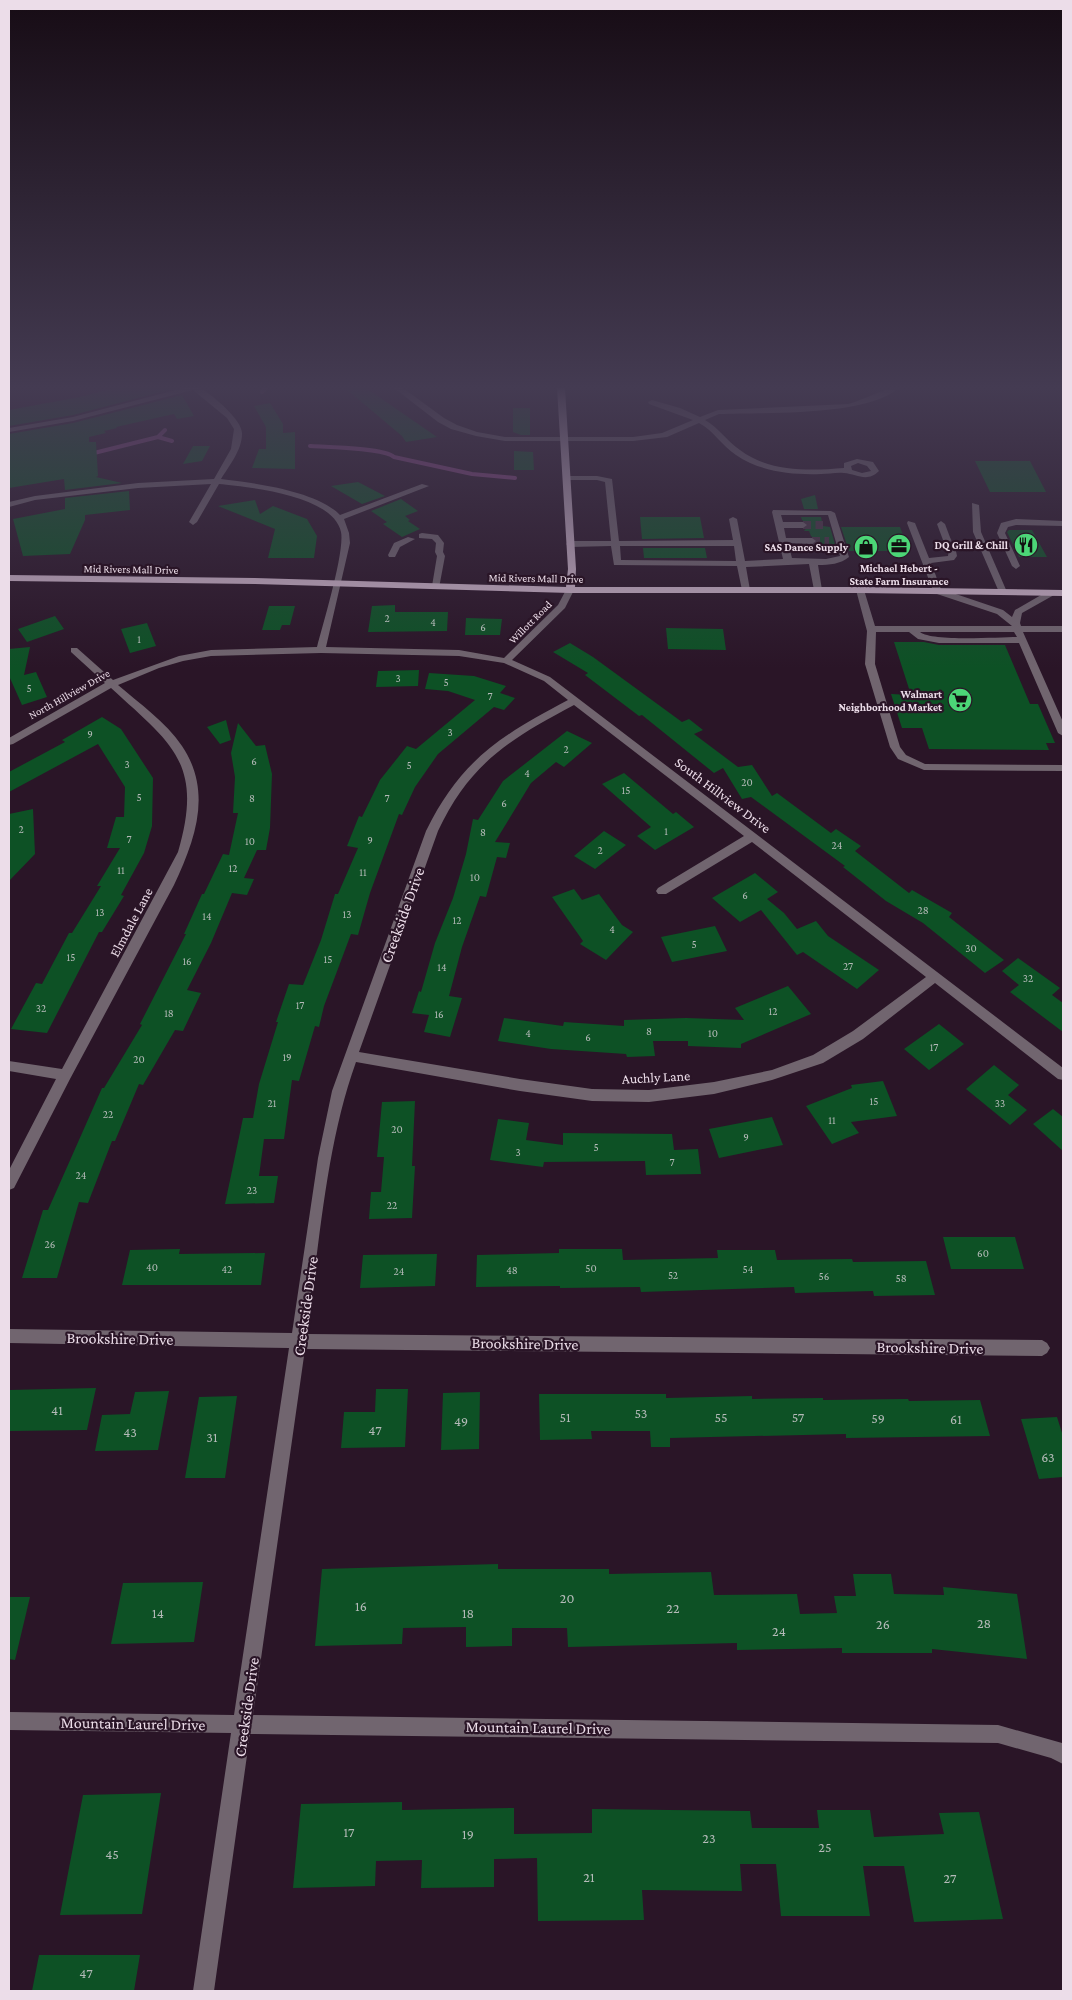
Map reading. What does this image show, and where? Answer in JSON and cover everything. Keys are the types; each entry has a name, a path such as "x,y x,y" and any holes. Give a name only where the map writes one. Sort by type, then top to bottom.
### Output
{"main road":[{"name":"Willott Road","path":"567,481 572,569 570,590"},
{"name":"Mid Rivers Mall Drive","path":"9,578 337,582 570,590 860,590 1063,593"}],"street":[{"path":"9,505 30,499 166,481"},
{"path":"194,522 216,481"},
{"path":"219,481 268,487 326,506 340,518 346,530 346,543 321,650"},
{"path":"609,481 617,563 766,564 788,561 842,560 845,557 831,513 776,512 788,561"},
{"path":"340,518 425,486"},
{"path":"974,505 977,532 1003,592"},
{"path":"732,519 746,590"},
{"path":"1016,566 1001,533 1002,527 1007,523 1016,522 1063,523"},
{"path":"911,523 937,591 1000,612 1016,626 1063,733"},
{"path":"941,524 947,540"},
{"path":"779,525 803,525"},
{"path":"823,525 835,525"},
{"path":"422,536 429,536 439,540 439,552 442,556 436,586"},
{"path":"392,555 397,545 411,539"},
{"path":"783,540 812,541"},
{"path":"829,541 840,541"},
{"path":"570,544 737,543"},
{"path":"925,561 951,558 954,556 952,551"},
{"path":"813,561 818,590"},
{"name":"Willott Road","path":"506,661 562,606 570,590"},
{"path":"860,590 872,638 869,651 870,664 895,747 902,757 924,767 1063,768"},
{"path":"1016,626 1018,612 1051,593"},
{"path":"870,629 1016,626 1063,628"},
{"path":"911,629 921,637 939,640 1022,640"},
{"name":"Elmdale Lane","path":"9,1184 65,1075 168,885 184,852 191,827 194,796 189,772 178,748 162,729 74,650"},
{"name":"South Hillview Drive","path":"321,650 459,653 506,661 548,678 574,700 1063,1075"},
{"name":"North Hillview Drive","path":"9,742 111,684 182,658 211,653 321,650"},
{"name":"Creekside Drive","path":"203,1991 332,1119 339,1091 432,830 450,797 465,776 488,753 516,732 574,700"},
{"path":"662,891 753,836"},
{"name":"Auchly Lane","path":"351,1056 520,1085 592,1095 649,1096 714,1088 772,1075 818,1059 858,1035 936,976"},
{"path":"9,1066 65,1075"},
{"name":"Brookshire Drive","path":"9,1336 300,1341 1042,1348"},
{"name":"Mountain Laurel Drive","path":"9,1721 998,1734 1055,1750 1063,1755"}],"building":[{"path":"9,481 50,481 9,488"},
{"path":"64,481 122,483 65,490"},
{"path":"985,481 1040,481 1046,492 990,492"},
{"path":"358,482 385,496 362,504 331,486"},
{"path":"129,491 130,510 85,515 85,520 70,554 23,556 13,519 65,509 65,498"},
{"path":"815,495 818,509 804,509 801,499"},
{"path":"401,499 418,511 405,516 410,520 408,521 420,529 402,537 383,524 387,522 371,511"},
{"path":"255,500 260,514 273,506 307,519 317,536 314,558 268,558 275,529 218,506"},
{"path":"640,517 700,517 704,538 642,539"},
{"path":"801,517 821,517 823,526 830,527 837,551 815,552 813,545 818,541 811,536 809,531 804,531 809,525"},
{"path":"841,527 900,527 909,551 849,551"},
{"name":"DQ Grill & Chill","path":"1009,530 1032,530 1047,557 1019,557 1007,532"},
{"path":"643,548 705,548 707,558 644,558"},
{"path":"395,605 395,612 448,612 447,631 368,632 372,606"},
{"path":"269,606 295,606 290,625 282,625 280,630 262,630"},
{"path":"55,616 64,629 27,642 18,629"},
{"path":"466,618 502,619 500,635 465,635"},
{"path":"147,623 156,646 130,653 121,629"},
{"path":"666,628 723,629 726,650 668,649"},
{"name":"Walmart Neighborhood Market","path":"894,642 924,642 939,645 1005,645 1030,704 1038,704 1055,743 1046,743 1049,750 929,749 922,728 902,728 891,694 911,695"},
{"path":"570,643 593,657 682,722 689,719 703,730 694,734 738,767 752,765 772,796 777,793 831,833 836,829 861,846 855,851 909,893 912,890 952,913 949,917 1004,960 985,973 923,923 886,901 843,867 845,866 751,797 742,799 723,768 714,773 642,715 639,716 585,675 588,673 553,652"},
{"path":"30,647 24,675 36,672 47,697 22,705 9,676 9,649"},
{"path":"419,670 418,686 376,687 378,671"},
{"path":"429,673 474,676 506,686 500,693 515,698 504,710 494,707 438,754 415,787 402,815 399,814 370,893 358,935 351,934 324,1006 319,1027 315,1026 299,1081 292,1080 284,1139 264,1139 259,1176 278,1176 274,1203 225,1204 243,1118 253,1118 259,1084 278,1022 276,1022 289,984 303,985 321,940 335,894 338,894 358,848 347,846 359,816 362,817 380,780 407,746 416,749 475,700 448,691 425,689"},
{"path":"102,717 121,729 153,778 152,826 144,853 121,895 124,896 102,932 99,932 47,1033 11,1029 36,983 42,984 69,933 72,933 101,886 97,886 120,848 107,848 116,817 124,817 125,787 98,744 9,792 9,772 65,742 62,740"},
{"path":"226,720 231,740 220,744 207,727"},
{"path":"238,723 256,746 265,745 272,774 270,828 266,850 257,850 244,878 254,879 247,895 232,893 211,943 187,990 201,993 183,1031 175,1030 143,1085 139,1084 115,1141 112,1141 88,1203 79,1202 57,1278 22,1278 43,1210 48,1210 102,1088 104,1088 142,1025 140,1024 186,934 184,934 202,894 204,894 223,854 229,855 238,813 233,813 235,777 231,753"},
{"path":"567,731 592,743 564,767 556,762 531,783 495,842 510,843 506,858 497,857 486,897 480,896 462,947 449,996 462,998 450,1037 424,1032 429,1015 412,1013 419,991 421,992 435,943 453,898 466,854 473,819 478,820 503,781"},
{"path":"624,773 673,814 676,812 694,827 655,850 637,836 651,827 602,784"},
{"path":"33,809 35,854 9,881 9,814"},
{"path":"604,831 626,845 595,869 574,856"},
{"path":"755,873 778,892 767,899 784,913 797,929 816,921 828,936 879,970 857,989 803,952 797,955 761,910 740,922 712,898"},
{"path":"574,889 582,900 599,894 622,925 633,932 606,960 580,944 583,941 552,897"},
{"path":"715,926 727,951 672,962 661,937"},
{"path":"1018,958 1060,988 1052,995 1063,1003 1063,1032 1010,992 1019,985 1002,971"},
{"path":"788,986 811,1014 741,1044 741,1048 688,1046 688,1041 653,1041 655,1056 627,1057 626,1054 551,1049 498,1041 504,1018 563,1026 564,1022 624,1026 624,1020 686,1018 744,1020 735,1008"},
{"path":"939,1024 964,1044 929,1070 904,1049"},
{"path":"994,1065 1019,1085 1008,1095 1027,1110 1010,1125 966,1089"},
{"path":"883,1081 897,1116 851,1122 859,1133 832,1144 806,1106 852,1088 851,1085"},
{"path":"415,1101 412,1166 415,1166 412,1218 369,1219 371,1192 381,1192 384,1157 377,1157 382,1102"},
{"path":"1053,1109 1063,1117 1063,1151 1033,1124"},
{"path":"772,1117 783,1145 719,1158 709,1129"},
{"path":"498,1119 529,1123 526,1140 563,1145 563,1133 672,1134 674,1150 698,1149 701,1174 646,1175 645,1161 544,1162 543,1167 490,1160"},
{"path":"943,1237 1015,1237 1024,1269 951,1269"},
{"path":"180,1249 179,1254 265,1253 261,1285 122,1285 130,1250"},
{"path":"559,1249 622,1249 623,1260 718,1258 717,1250 775,1250 777,1260 852,1259 853,1262 926,1261 935,1295 874,1296 873,1291 795,1293 794,1287 641,1292 640,1287 476,1287 477,1255 559,1253"},
{"path":"437,1254 435,1286 360,1288 363,1255"},
{"path":"96,1388 87,1430 9,1431 9,1390"},
{"path":"376,1389 408,1389 405,1447 341,1448 344,1412 375,1412"},
{"path":"169,1391 158,1450 95,1451 102,1415 130,1414 135,1392"},
{"path":"480,1392 479,1449 441,1450 443,1393"},
{"path":"539,1394 666,1394 666,1398 752,1396 752,1399 980,1400 990,1436 846,1438 846,1434 670,1438 670,1447 651,1447 650,1431 591,1431 592,1439 540,1440"},
{"path":"237,1396 225,1478 185,1478 199,1397"},
{"path":"1057,1417 1063,1436 1063,1477 1039,1479 1021,1419"},
{"path":"498,1564 498,1569 609,1569 609,1574 711,1572 714,1595 797,1594 800,1614 837,1613 834,1596 856,1596 853,1574 891,1574 894,1594 944,1595 943,1587 1017,1594 1027,1659 932,1649 932,1653 842,1653 842,1648 737,1650 737,1643 568,1647 567,1628 512,1628 512,1646 466,1647 466,1627 403,1628 402,1644 315,1646 322,1569"},
{"path":"203,1582 194,1642 111,1644 123,1583"},
{"path":"9,1597 30,1597 15,1660 9,1659"},
{"path":"161,1793 142,1914 60,1915 83,1795"},
{"path":"402,1802 402,1810 514,1808 514,1834 592,1833 592,1809 750,1811 752,1828 819,1828 817,1810 870,1810 874,1837 944,1834 939,1813 979,1812 1003,1919 914,1922 904,1866 863,1866 870,1916 781,1916 776,1864 740,1864 742,1891 642,1890 644,1920 538,1921 537,1858 494,1859 494,1887 421,1888 422,1860 376,1861 375,1886 293,1888 301,1804"},
{"path":"39,1955 140,1955 134,1991 32,1991"}],"tunnel":[{"path":"803,525 823,525"},
{"path":"947,540 952,551"},
{"path":"812,541 829,541"}],"place":[{"name":"DQ Grill & Chill","path":"1026,545"},
{"name":"Michael Hebert - State Farm Insurance","path":"899,546"},
{"name":"SAS Dance Supply","path":"866,547"},
{"name":"Walmart Neighborhood Market","path":"960,700"}]}
